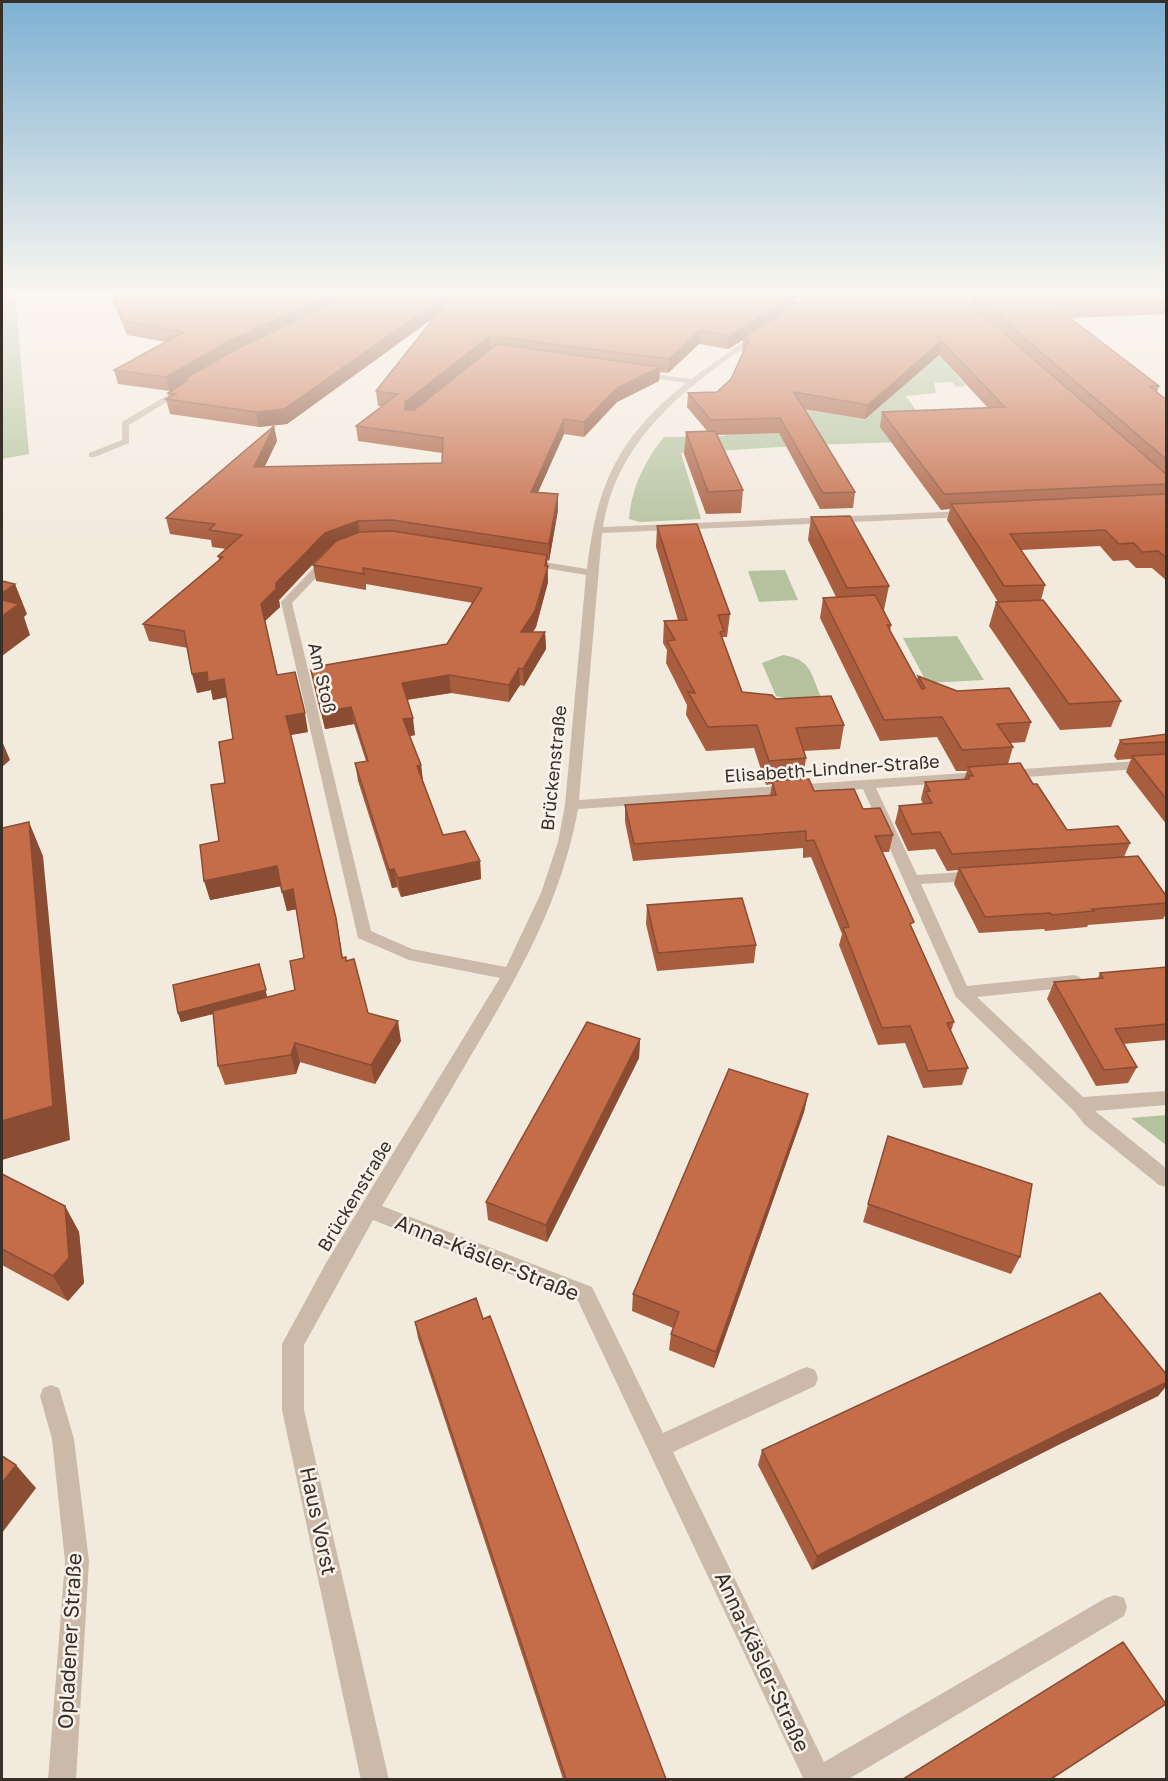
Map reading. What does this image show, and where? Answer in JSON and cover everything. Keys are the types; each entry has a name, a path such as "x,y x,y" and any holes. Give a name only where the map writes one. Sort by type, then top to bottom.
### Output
{"street":[{"path":"664,377 691,381"},
{"name":"Brückenstraße","path":"333,1270 512,974 549,893 565,842 572,805 592,573 598,530 609,483 619,463 647,427 696,377"},
{"path":"92,455 126,441 125,424 192,384"},
{"path":"598,530 982,514"},
{"name":"Am Stoß","path":"342,550 333,554 286,602 364,934 410,954 512,974"},
{"path":"511,560 592,573"},
{"name":"Elisabeth-Lindner-Straße","path":"572,805 1167,763"},
{"path":"868,784 962,993 1079,1105 1091,1120 1167,1179"},
{"path":"912,880 993,874"},
{"path":"962,993 1087,980"},
{"path":"1079,1105 1167,1098"},
{"name":"Anna-Käsler-Straße","path":"369,1210 585,1294 819,1779 1115,1607"},
{"name":"Haus Vorst","path":"333,1270 293,1344 293,1410 375,1779"},
{"path":"659,1447 807,1378"},
{"name":"Opladener Straße","path":"51,1396 67,1461 77,1561 62,1779"}],"green space":[{"path":"2,377 22,377 29,454 2,459"},
{"path":"827,377 958,377 966,386 956,387 952,382 934,383 936,393 906,396 937,441 811,445 681,453 701,519 640,522 629,519 640,475 664,437 725,436 718,421"},
{"path":"785,570 798,600 759,602 748,571"},
{"path":"957,636 984,680 927,683 903,638"},
{"path":"783,655 805,664 821,697 789,699 776,696 762,663"},
{"path":"1166,1115 1166,1145 1131,1118"}],"building":[{"path":"187,377 329,377 284,409 256,412 166,399 176,394 168,393 188,380 184,379"},
{"path":"387,377 437,377 405,402 405,410 414,410 455,377 639,377 617,388 584,422 564,419 531,492 558,494 549,544 392,520 358,521 325,533 276,583 276,589 261,604 277,675 295,672 305,713 286,716 336,918 342,958 346,957 346,961 354,959 368,1013 398,1021 371,1065 295,1043 291,1055 218,1066 213,1011 295,990 290,961 304,958 293,889 282,892 277,866 204,881 200,845 219,841 211,785 225,783 219,742 233,739 224,679 208,682 207,672 192,674 184,631 143,624 223,557 218,556 242,535 209,530 215,524 166,518 274,426 254,467 442,463 443,438 356,426 398,394 376,391"},
{"path":"732,377 900,377 868,405 794,392 855,492 823,493 780,418 711,420 688,393 717,392"},
{"path":"976,377 1055,377 1167,475 1167,484 944,494 882,412 1005,407"},
{"path":"1070,377 1147,377 1159,386 1149,386 1167,400 1167,460"},
{"path":"715,431 743,490 708,492 686,432"},
{"path":"1167,494 1167,558 1158,551 1142,552 1134,543 1119,544 1105,530 1010,534 1045,585 1004,586 951,504"},
{"path":"850,516 889,586 847,588 811,517"},
{"path":"697,524 730,614 718,615 724,631 720,632 742,692 772,695 776,699 831,696 844,725 796,728 806,758 769,761 757,725 708,727 688,692 695,693 667,641 675,640 664,621 687,620 657,526"},
{"path":"392,531 547,555 545,566 548,566 535,611 521,632 545,632 523,669 519,668 509,685 449,675 402,683 413,718 403,719 421,765 417,766 443,835 465,831 480,861 398,878 394,869 389,870 355,763 368,761 351,707 321,712 311,670 324,668 326,665 447,644 482,588 363,568 364,574 313,565 336,541 360,532"},
{"path":"2,581 15,584 2,593"},
{"path":"875,595 891,625 887,625 922,689 925,688 918,676 957,691 1009,688 1031,722 997,724 1013,747 962,750 942,717 884,720 823,598"},
{"path":"2,600 19,604 2,616"},
{"path":"1043,600 1121,701 1069,704 996,602"},
{"path":"1167,734 1167,742 1123,744 1120,740"},
{"path":"1167,754 1167,800 1132,756"},
{"path":"1020,763 1033,784 1037,784 1067,830 1118,826 1130,843 952,854 940,832 912,834 899,806 932,803 926,792 930,791 925,782 969,779 968,776 973,776 968,767"},
{"path":"809,779 814,791 854,789 863,809 880,808 893,835 875,836 914,922 910,924 954,1022 947,1023 968,1068 928,1071 910,1026 882,1028 843,928 849,927 814,840 806,841 806,831 634,844 625,805 776,795 772,781"},
{"path":"29,822 53,1106 2,1121 2,828"},
{"path":"1138,856 1167,897 1167,903 1092,909 1094,911 1052,915 1050,913 985,917 959,868"},
{"path":"742,898 756,945 658,953 647,905"},
{"path":"259,964 266,990 178,1013 173,985"},
{"path":"1167,967 1167,1024 1115,1029 1137,1067 1104,1070 1054,982 1103,978 1100,973"},
{"path":"587,1022 640,1039 546,1225 486,1202"},
{"path":"729,1069 808,1094 716,1352 671,1334 679,1312 633,1294"},
{"path":"888,1136 1032,1184 1020,1257 868,1204"},
{"path":"2,1174 65,1206 69,1258 53,1276 2,1249"},
{"path":"1100,1293 1167,1375 1167,1382 817,1556 762,1450"},
{"path":"476,1298 483,1319 490,1316 666,1779 566,1779 415,1322"},
{"path":"2,1456 16,1465 2,1483"},
{"path":"1123,1642 1166,1704 1051,1779 903,1779"}]}
